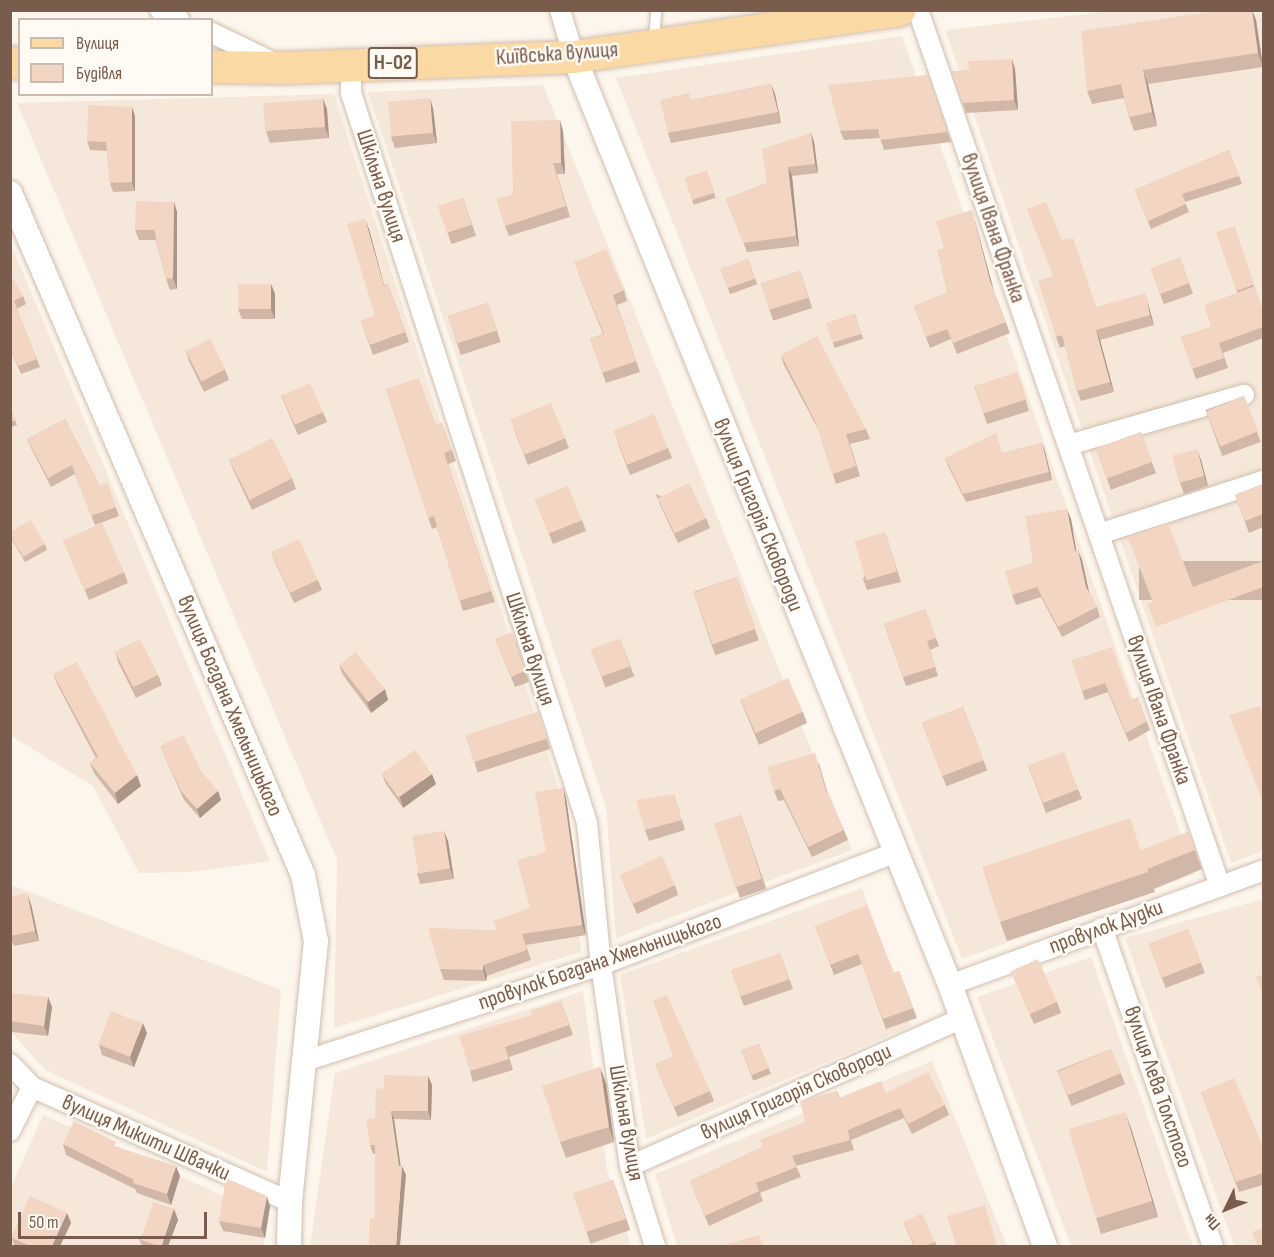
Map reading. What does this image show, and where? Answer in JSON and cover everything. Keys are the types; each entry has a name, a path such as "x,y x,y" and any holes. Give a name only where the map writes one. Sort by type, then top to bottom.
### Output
{"main road":[{"name":"Київська вулиця","path":"213,67 286,68 574,57 900,10"}],"street":[{"path":"160,10 176,18"},
{"name":"вулиця Григорія Сковороди","path":"560,10 574,57 950,985 1045,1246"},
{"name":"вулиця Івана Франка","path":"918,10 1220,886"},
{"path":"213,33 286,68"},
{"name":"Шкільна вулиця","path":"351,64 351,93 587,823 601,965 630,1166 655,1246"},
{"name":"вулиця Богдана Хмельницького","path":"10,193 303,875 316,941 302,1062 290,1202 289,1246"},
{"path":"1068,445 1244,395"},
{"path":"1099,534 1263,481"},
{"name":"провулок Богдана Хмельницького","path":"302,1062 601,965 895,853"},
{"name":"провулок Дудки","path":"950,985 1263,870"},
{"name":"вулиця Лева Толстого","path":"1102,928 1213,1246"},
{"name":"вулиця Григорія Сковороди","path":"630,1166 962,1018"},
{"name":"вулиця Микити Швачки","path":"10,1064 32,1087 290,1202"},
{"path":"10,1131 32,1087"}],"lane":[{"path":"654,46 656,10"}],"shaded area":[{"path":"1113,11 1264,13 1263,851 1231,863 945,30"},
{"path":"902,36 1195,874 962,959 616,78"},
{"path":"543,85 852,850 616,938 606,807 368,92"},
{"path":"334,94 569,820 581,952 334,1028 337,860 17,103"},
{"path":"10,242 270,861 190,872 139,873 93,786 11,736"},
{"path":"11,885 281,990 267,1172 45,1070 11,1032"},
{"path":"862,888 911,1026 646,1139 620,975"},
{"path":"1263,899 1263,1246 1234,1246 1125,938"},
{"path":"1091,957 1193,1246 1071,1246 977,997"},
{"path":"583,991 607,1170 631,1246 310,1246 335,1073"},
{"path":"932,1061 1007,1246 677,1246 655,1174"},
{"path":"43,1115 264,1214 264,1246 11,1246 11,1187"}],"building":[{"path":"1222,10 1252,10 1258,53 1143,70 1152,112 1129,117 1121,84 1087,91 1081,31"},
{"path":"1012,59 1014,100 963,103 952,72 969,70 968,61"},
{"path":"928,75 947,132 880,140 878,129 840,131 828,85"},
{"path":"771,84 778,112 668,133 660,100 689,93 691,100"},
{"path":"430,98 433,133 391,137 388,102"},
{"path":"323,99 325,127 265,131 263,103"},
{"path":"88,105 132,107 132,182 110,183 106,142 87,141"},
{"path":"560,120 561,163 553,163 566,206 505,226 496,199 513,194 511,121"},
{"path":"811,133 815,164 788,167 796,236 743,243 726,199 767,183 762,149"},
{"path":"1229,150 1239,176 1182,194 1186,204 1148,221 1135,190"},
{"path":"707,171 714,193 692,200 685,178"},
{"path":"463,198 472,225 447,233 438,206"},
{"path":"136,201 174,202 173,278 166,279 154,230 135,230"},
{"path":"1046,202 1062,240 1073,238 1096,307 1145,293 1150,315 1096,330 1110,382 1077,391 1062,335 1056,337 1038,281 1053,276 1027,209"},
{"path":"972,210 990,281 1006,322 953,343 947,329 926,337 914,306 947,293 937,250 944,248 936,221"},
{"path":"365,219 384,286 388,284 405,332 370,345 361,321 375,316 347,224"},
{"path":"1234,226 1254,285 1236,291 1216,232"},
{"path":"606,249 624,290 613,295 636,361 602,373 590,339 604,334 574,262"},
{"path":"1180,258 1189,283 1160,294 1151,269"},
{"path":"748,259 755,279 727,288 721,268"},
{"path":"800,271 808,298 769,310 761,283"},
{"path":"13,278 23,296 14,301 37,359 18,366 10,348 10,279"},
{"path":"238,284 271,284 271,309 238,309"},
{"path":"1255,286 1263,315 1263,327 1219,343 1224,358 1192,369 1181,337 1211,327 1204,305"},
{"path":"488,303 497,331 457,344 448,316"},
{"path":"855,314 861,334 832,343 826,323"},
{"path":"817,336 866,429 846,434 856,466 832,474 815,421 781,355"},
{"path":"210,339 225,369 201,382 186,351"},
{"path":"1017,372 1026,400 983,413 974,386"},
{"path":"419,378 436,425 442,423 452,450 444,453 491,591 459,601 434,516 428,518 386,389"},
{"path":"310,383 323,412 295,425 282,396"},
{"path":"1244,396 1258,431 1220,447 1206,411"},
{"path":"551,403 565,438 524,455 510,419"},
{"path":"10,407 16,420 10,422"},
{"path":"654,414 668,448 627,465 613,430"},
{"path":"65,419 100,486 107,483 116,507 91,516 72,465 48,478 27,439"},
{"path":"1141,432 1152,462 1107,478 1096,448"},
{"path":"996,433 1002,453 1042,443 1049,472 963,494 945,458"},
{"path":"272,438 292,478 250,500 229,460"},
{"path":"1197,449 1204,476 1179,483 1172,456"},
{"path":"689,483 706,518 675,533 658,498"},
{"path":"1263,484 1263,514 1245,521 1235,495"},
{"path":"568,486 582,520 548,534 535,499"},
{"path":"1067,509 1075,551 1078,550 1086,587 1097,607 1058,627 1037,587 1012,595 1005,571 1033,563 1025,516"},
{"path":"31,520 45,544 23,557 10,532"},
{"path":"102,523 124,572 85,590 63,540"},
{"path":"1168,523 1193,587 1263,561 1263,587 1156,627 1147,604 1153,602 1128,538"},
{"path":"885,532 897,571 866,581 854,541"},
{"path":"299,539 318,580 290,593 271,552"},
{"path":"737,577 756,629 713,644 694,593"},
{"path":"925,609 936,638 927,641 935,667 903,677 884,624"},
{"path":"512,632 525,671 511,677 495,639"},
{"path":"140,639 158,675 133,687 115,652"},
{"path":"620,639 630,666 601,677 591,650"},
{"path":"1112,647 1131,700 1138,697 1147,721 1126,733 1105,683 1082,691 1072,660"},
{"path":"356,652 385,689 368,702 339,665"},
{"path":"77,662 137,775 115,793 90,763 98,757 53,674"},
{"path":"788,678 803,712 756,733 740,699"},
{"path":"1260,706 1263,718 1263,802 1229,715"},
{"path":"963,707 983,760 942,776 922,723"},
{"path":"538,712 547,739 474,762 466,735"},
{"path":"183,735 201,771 218,791 197,809 181,791 160,746"},
{"path":"415,750 432,774 398,797 381,774"},
{"path":"1064,752 1078,789 1043,803 1029,766"},
{"path":"815,753 826,791 844,830 808,847 780,789 774,791 767,767"},
{"path":"563,788 582,925 522,934 527,950 483,965 483,970 440,969 428,928 497,930 493,921 530,908 517,860 546,852 535,792"},
{"path":"674,794 682,820 645,830 636,800"},
{"path":"741,815 762,879 735,887 714,824"},
{"path":"1130,818 1141,851 1188,832 1195,850 1147,869 1148,872 1000,922 982,867"},
{"path":"444,831 450,869 418,874 412,836"},
{"path":"662,856 675,885 633,904 620,875"},
{"path":"27,893 35,931 10,936 10,897"},
{"path":"867,905 894,973 899,971 913,1008 883,1019 858,954 830,965 815,926"},
{"path":"1188,929 1201,963 1162,978 1149,944"},
{"path":"780,953 789,979 740,996 731,970"},
{"path":"1038,959 1057,1002 1030,1014 1011,971"},
{"path":"1263,974 1263,995 1256,977"},
{"path":"12,993 48,997 44,1026 10,1021"},
{"path":"667,995 710,1091 674,1107 655,1064 673,1056 653,1001"},
{"path":"561,1001 569,1025 505,1047 509,1059 470,1071 459,1036 532,1015 531,1011"},
{"path":"111,1011 143,1023 130,1057 98,1045"},
{"path":"759,1044 769,1068 752,1075 742,1051"},
{"path":"1111,1049 1121,1073 1068,1096 1058,1072"},
{"path":"600,1067 609,1127 560,1142 542,1086"},
{"path":"928,1072 945,1105 908,1124 900,1108 848,1130 850,1140 792,1156 797,1167 756,1183 759,1191 705,1216 690,1181 763,1147 760,1140 805,1122 800,1101 837,1091 839,1098 881,1081 886,1093"},
{"path":"384,1075 428,1076 428,1111 391,1111 399,1166 402,1166 396,1246 369,1246 370,1218 375,1219 375,1145 370,1145 366,1119 375,1118 376,1089 384,1088"},
{"path":"1234,1078 1263,1147 1263,1173 1236,1182 1201,1092"},
{"path":"1125,1112 1152,1201 1096,1218 1069,1129"},
{"path":"74,1121 116,1142 114,1146 176,1166 167,1194 133,1183 134,1180 63,1144"},
{"path":"226,1178 267,1196 261,1228 219,1221"},
{"path":"613,1180 626,1219 586,1232 573,1193"},
{"path":"30,1196 67,1213 52,1246 31,1246 11,1238"},
{"path":"153,1202 174,1209 162,1246 141,1240"},
{"path":"985,1205 997,1246 956,1246 947,1216"},
{"path":"922,1213 935,1242 925,1246 915,1246 903,1222"},
{"path":"1263,1228 1263,1246 1257,1246 1252,1232"},
{"path":"759,1235 763,1246 721,1246"}]}
